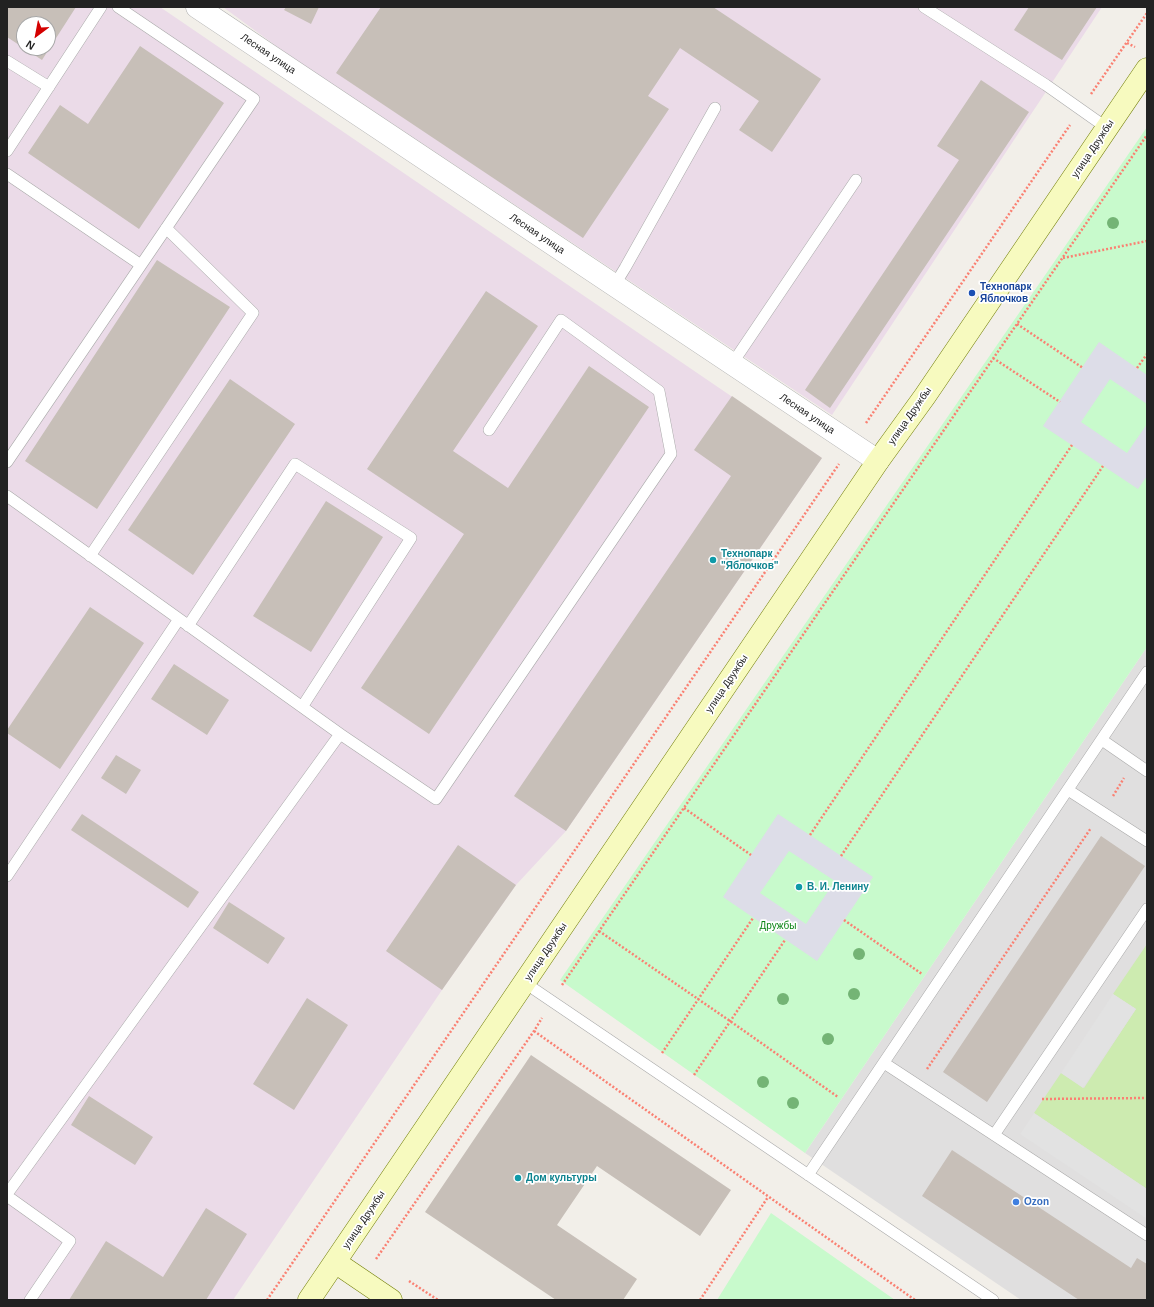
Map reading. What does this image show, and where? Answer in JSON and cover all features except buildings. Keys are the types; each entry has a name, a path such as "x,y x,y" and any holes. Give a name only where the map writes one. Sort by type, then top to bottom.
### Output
{"main road":[{"name":"улица Дружбы","path":"309,1300 878,461 1147,69"},
{"path":"335,1262 391,1300"}],"street":[{"name":"Лесная улица","path":"197,7 878,461"}],"lane":[{"path":"7,152 101,7"},
{"path":"7,462 254,99 118,7"},
{"path":"924,7 1046,85 1107,128"},
{"path":"7,61 49,87"},
{"path":"614,286 715,108"},
{"path":"7,174 141,265"},
{"path":"732,364 856,180"},
{"path":"90,556 254,314 166,228"},
{"path":"7,496 340,734 436,799 672,454 659,391 561,320 489,430"},
{"path":"188,626 295,464 411,538 302,707"},
{"path":"7,876 179,619"},
{"path":"808,1175 1147,672"},
{"path":"30,1300 70,1241 7,1195 340,734"},
{"path":"1102,740 1147,771"},
{"path":"1068,790 1147,841"},
{"path":"994,1135 1147,908"},
{"path":"525,983 993,1300"},
{"path":"884,1063 1147,1235"}],"path":[{"path":"267,1300 1147,13"},
{"path":"382,1264 376,1260 534,1031 552,1000 1147,135"},
{"path":"1063,258 1147,241"},
{"path":"1017,324 1082,368"},
{"path":"1137,368 1147,354"},
{"path":"993,358 1060,402"},
{"path":"810,835 1072,445"},
{"path":"841,856 1103,466"},
{"path":"917,1084 1135,762"},
{"path":"684,808 751,855"},
{"path":"652,1068 753,918"},
{"path":"844,920 937,984"},
{"path":"599,931 853,1108"},
{"path":"684,1090 785,940"},
{"path":"534,1031 915,1300"},
{"path":"1018,1100 1147,1098"},
{"path":"700,1300 768,1197"},
{"path":"407,1280 438,1300"}],"shaded area":[{"path":"7,7 160,7 822,458 566,831 516,885 442,990 233,1300 7,1300"},
{"path":"223,7 1102,7 832,415 283,51"},
{"path":"1099,342 1147,375 1147,404 1110,379 1081,422 1127,453 1147,424 1147,476 1138,489 1043,426"},
{"path":"1147,647 1147,1300 1021,1300 805,1153"},
{"path":"778,814 873,877 817,961 723,897","holes":["789,851 835,881 806,924 760,893"]},
{"path":"1113,994 1136,1009 1083,1088 1061,1073"},
{"path":"1034,1113 1147,1189 1147,1219 1020,1134"}],"green space":[{"name":"Дружбы","path":"1147,127 1147,647 805,1153 560,980"},
{"path":"1147,944 1147,1189 1034,1113 1061,1073 1084,1088 1136,1009 1113,994"},
{"path":"771,1213 895,1300 717,1300"}],"place":[{"name":"Технопарк Яблочков","path":"972,293"},
{"name":"Технопарк \"Яблочков\"","path":"713,560"},
{"name":"В. И. Ленину","path":"799,887"},
{"name":"Дом культуры","path":"518,1178"},
{"name":"Ozon","path":"1016,1202"}]}
